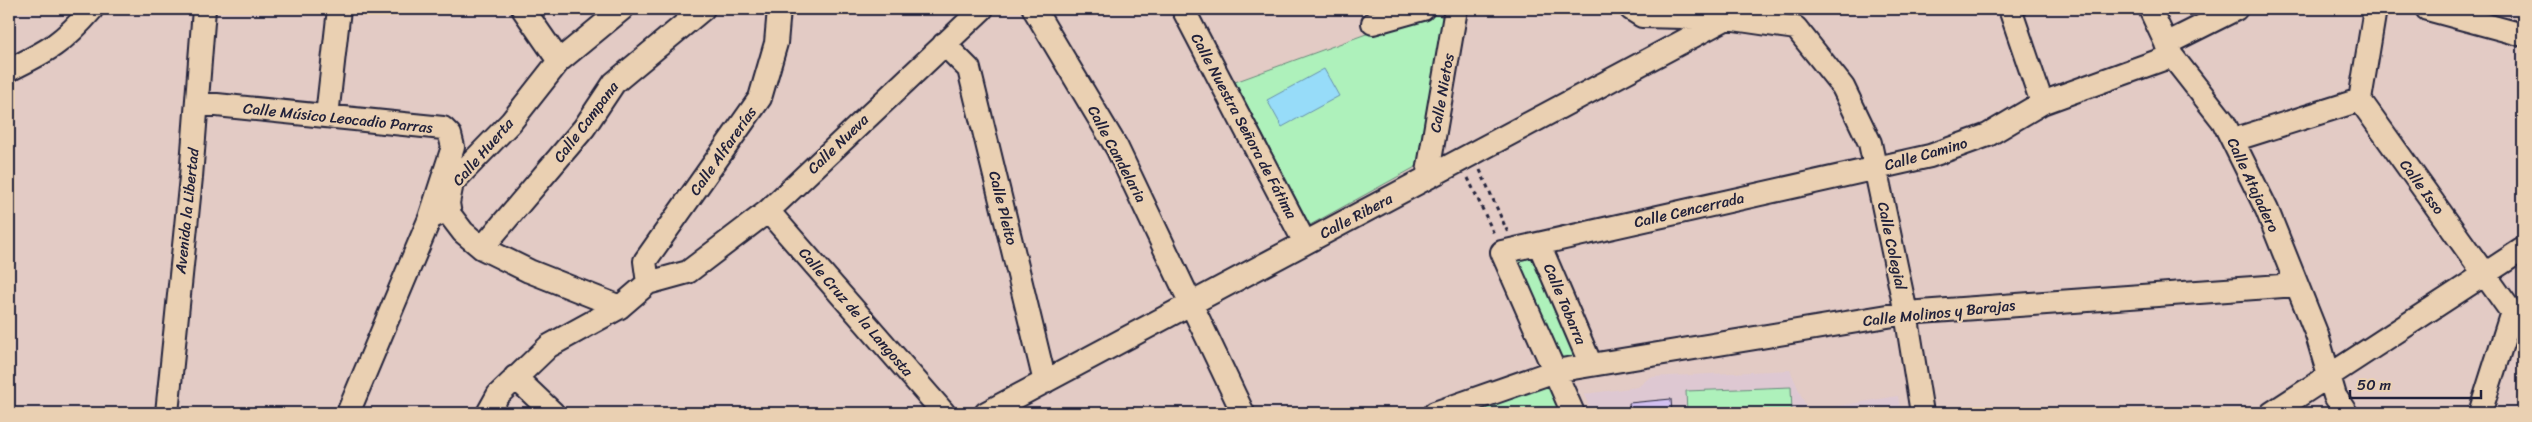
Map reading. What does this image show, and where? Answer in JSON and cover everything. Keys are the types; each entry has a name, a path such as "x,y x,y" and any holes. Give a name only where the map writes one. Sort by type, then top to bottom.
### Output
{"street":[{"path":"9,70 50,50 71,33 92,9"},
{"name":"Avenida la Libertad","path":"167,413 197,103 204,9"},
{"path":"327,116 339,9"},
{"path":"523,9 559,61"},
{"name":"Calle Huerta","path":"440,214 448,203 452,183 511,122 559,61 622,9"},
{"name":"Calle Campana","path":"482,248 584,128 614,83 703,9"},
{"name":"Calle Alfarerías","path":"648,283 645,261 760,98 776,43 779,9"},
{"name":"Calle Nueva","path":"648,283 688,272 768,211 982,9"},
{"name":"Calle Candelaria","path":"1034,9 1117,148 1243,413"},
{"name":"Calle Nuestra Señora de Fátima","path":"1183,9 1305,243"},
{"path":"1373,23 1423,9"},
{"name":"Calle Nietos","path":"1427,178 1456,9"},
{"name":"Calle Camino","path":"1630,9 1642,16 1727,18 1796,28 1843,87 1870,142 1876,168 1930,156 1988,135 2042,103 2169,50 2236,9"},
{"name":"Calle Ribera","path":"986,413 1727,18 1750,9"},
{"path":"2010,9 2042,103"},
{"name":"Calle Atajadero","path":"2150,9 2169,50 2223,121 2267,210 2330,375 2335,396 2346,413"},
{"path":"2233,140 2360,100 2375,9"},
{"path":"2427,9 2523,35"},
{"name":"Calle Pleito","path":"944,44 969,69 1045,382"},
{"name":"Calle Isso","path":"2360,100 2518,320"},
{"name":"Calle Músico Leocadio Parras","path":"197,103 443,128 450,135 453,147 440,214"},
{"name":"Calle Cencerrada","path":"1509,250 1876,168"},
{"name":"Calle Colegial","path":"1876,168 1906,314 1922,413"},
{"name":"Calle Cruz de la Langosta","path":"768,211 944,413"},
{"path":"348,413 440,214 482,248 529,271 620,307"},
{"name":"Calle Tobarra","path":"1539,244 1591,365"},
{"path":"2272,413 2523,249"},
{"path":"1509,250 1573,413"},
{"path":"488,413 498,395 549,346 620,307 648,283"},
{"name":"Calle Molinos y Barajas","path":"1435,413 1555,371 1906,314 2296,285"},
{"path":"2480,413 2518,320"},
{"path":"515,377 553,413"}],"path":[{"path":"1466,157 1509,250"},
{"path":"1466,157 1509,250"}],"shaded area":[{"path":"1790,370 1808,411 1898,396 1901,413 1592,413 1584,394 1638,387 1650,377"}],"green space":[{"path":"1441,16 1445,21 1419,165 1310,225 1235,82 1410,18"},
{"path":"1539,244 1591,365 1555,371 1502,252"},
{"path":"1555,371 1573,413 1435,413"},
{"path":"1791,387 1792,413 1687,413 1686,391"}],"water":[{"path":"1324,69 1339,96 1282,127 1267,100"}],"building":[{"path":"1671,399 1672,413 1630,413 1629,403"}]}
